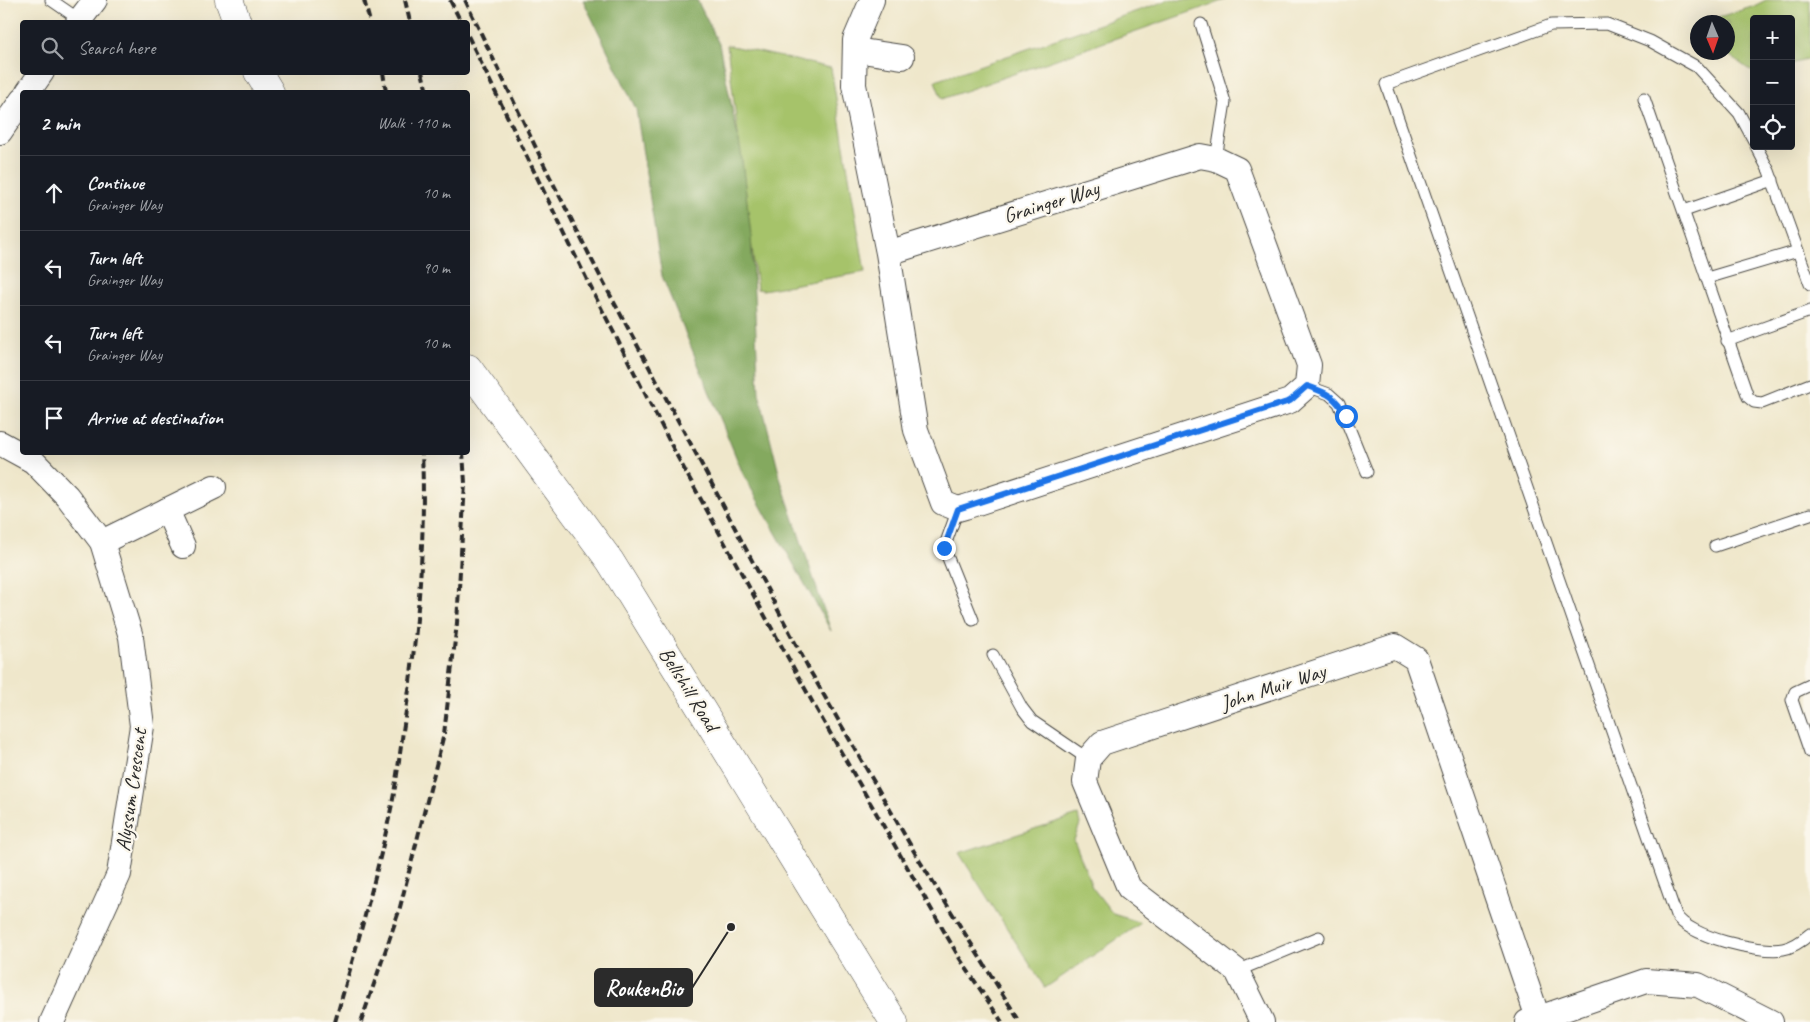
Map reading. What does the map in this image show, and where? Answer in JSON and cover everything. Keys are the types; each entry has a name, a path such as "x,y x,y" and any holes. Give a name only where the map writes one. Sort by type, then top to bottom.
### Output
{"main road":[{"path":"228,0 236,20"},
{"path":"260,75 269,90"},
{"name":"Bellshill Road","path":"470,371 610,561 894,1022"}],"street":[{"path":"80,20 95,0"},
{"path":"872,0 855,40 854,85 888,253 916,430 943,503 958,509 1290,401 1307,386"},
{"path":"855,50 902,57"},
{"path":"29,90 40,75"},
{"path":"0,132 20,103"},
{"name":"Grainger Way","path":"888,253 1200,156 1216,159 1237,169 1309,364 1307,386"},
{"name":"Alyssum Crescent","path":"0,443 20,454"},
{"name":"Alyssum Crescent","path":"22,455 33,461 67,496 102,542 131,637 142,726 119,874 52,1022"},
{"path":"102,542 214,487"},
{"path":"167,510 183,546"},
{"name":"John Muir Way","path":"1088,759 1102,743 1395,646 1416,659 1533,1020 1646,981 1698,985 1771,1022"},
{"path":"1088,759 1085,782 1129,888 1237,971 1262,1022"}],"lane":[{"path":"52,0 78,20"},
{"path":"1201,24 1225,102 1216,159"},
{"path":"1750,134 1739,113 1697,67 1650,41 1606,24 1551,25 1386,84 1676,915 1679,920 1694,930 1741,946 1769,950 1793,946 1810,934"},
{"path":"1644,98 1748,397 1754,402 1762,403 1810,384"},
{"path":"1758,150 1773,180 1810,284"},
{"path":"1684,210 1773,180"},
{"path":"1707,278 1798,251"},
{"path":"1727,341 1810,311"},
{"path":"1307,386 1329,394 1339,403 1367,472"},
{"path":"958,509 944,548 973,620"},
{"path":"1715,546 1810,514"},
{"path":"993,655 1022,708 1032,721 1088,759"},
{"path":"1810,686 1795,692 1792,700 1810,752"},
{"path":"1237,971 1319,937"}],"green space":[{"path":"583,0 697,0 719,44 741,152 751,235 759,393 781,481 831,631 743,474 662,276 636,109"},
{"path":"1169,0 1225,0 942,99 935,81"},
{"path":"1766,0 1810,0 1810,59 1795,63 1795,15 1750,15 1750,70 1735,59 1735,15 1725,15 1752,7"},
{"path":"727,45 831,68 865,272 763,290 757,289"},
{"path":"1078,815 1080,824 1074,840 1092,887 1113,914 1141,923 1045,988 959,853"}],"railway":[{"path":"364,0 369,20"},
{"path":"405,0 410,20"},
{"path":"450,0 460,20"},
{"path":"465,0 602,280 810,671 919,860 1020,1022"},
{"path":"470,40 592,290 677,456 814,705 960,959 1002,1022"},
{"path":"383,75 386,90"},
{"path":"423,75 426,90"},
{"path":"335,1022 374,883 397,773 419,592 423,522 422,455"},
{"path":"361,1022 399,911 444,734 457,623 465,483 463,455"}],"place":[{"name":"RoukenBio","path":"731,927"}],"route":[{"path":"944,548 958,509 1290,401 1307,386 1329,394 1339,403 1346,416"}]}
